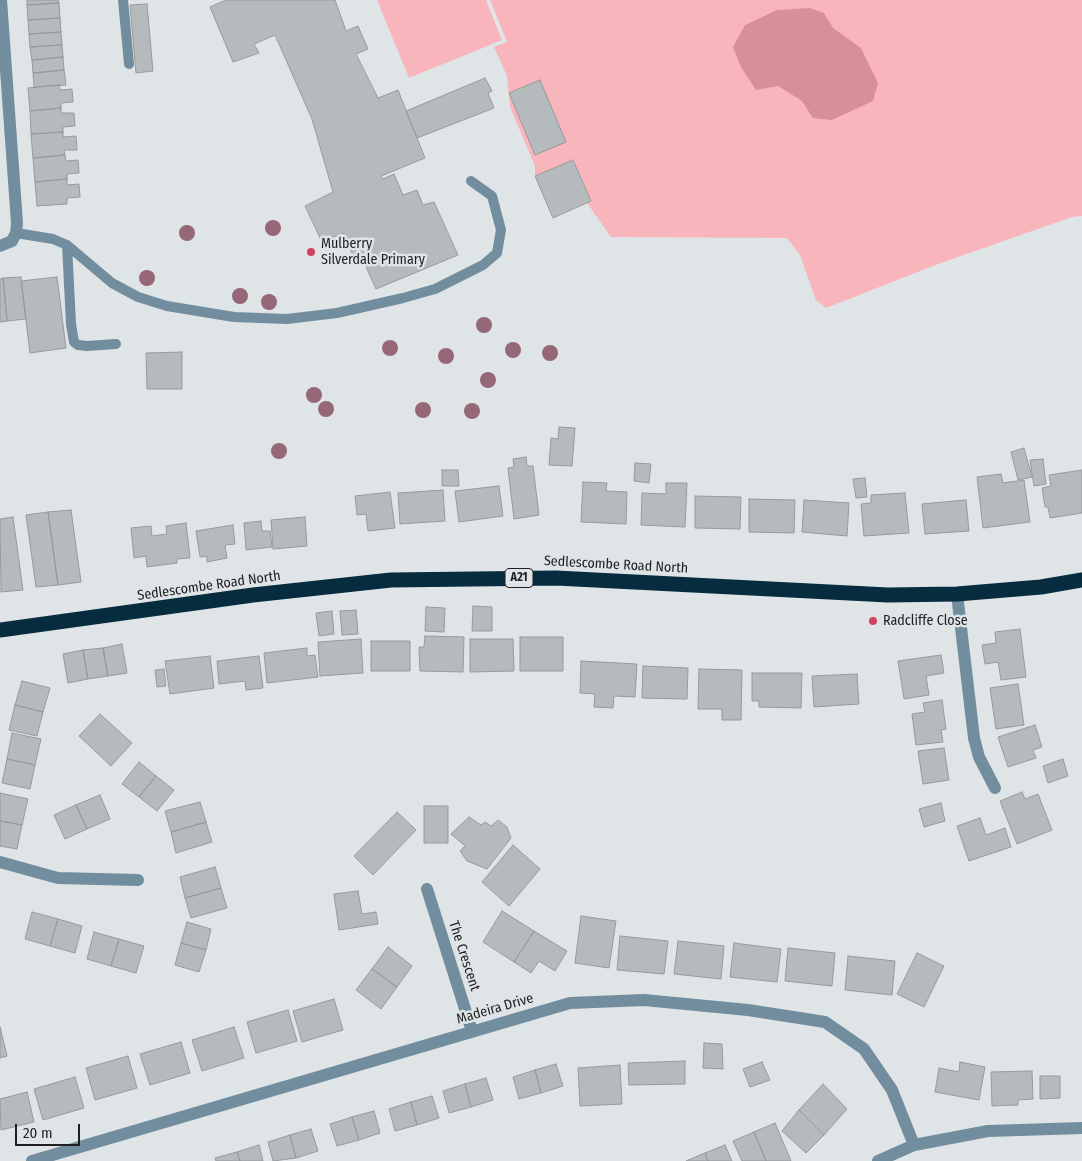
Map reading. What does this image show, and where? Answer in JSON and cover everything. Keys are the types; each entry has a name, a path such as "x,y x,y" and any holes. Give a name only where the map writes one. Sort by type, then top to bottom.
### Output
{"highway":[{"name":"Sedlescombe Road North","path":"0,630 254,595 391,580 556,578 858,594 957,594 1041,587 1082,580"}],"street":[{"path":"0,246 12,241 16,233 1,0"},
{"path":"957,594 974,738 979,757 995,788"},
{"path":"0,862 58,878 138,880"},
{"name":"The Crescent","path":"427,889 472,1031"},
{"name":"Madeira Drive","path":"32,1161 570,1003 644,1000 748,1010 825,1022 864,1049 892,1090 914,1145"},
{"path":"878,1161 914,1145 988,1131 1082,1128"}],"lane":[{"path":"123,0 129,64"},
{"path":"16,233 53,239 67,245 112,283 138,297 167,306 234,317 287,319 337,313 435,289 483,266 497,253 501,230 492,196 472,180"},
{"path":"67,245 71,324 74,342 78,345 87,346 116,344"}],"shaded area":[{"path":"377,0 486,0 502,40 409,78"},
{"path":"490,0 1082,0 1082,216 1072,217 938,264 826,308 816,300 800,255 787,238 611,237 587,203 591,201 573,160 535,176 535,166 510,107 507,76 494,47 507,42"},
{"path":"810,8 824,13 833,28 861,48 878,83 873,101 832,120 813,118 802,101 778,86 756,90 741,67 733,47 745,25 777,10"}],"building":[{"path":"27,0 58,0 59,3 27,5"},
{"path":"226,0 335,0 346,31 358,26 368,49 356,54 378,98 398,90 425,158 381,176 383,179 394,174 403,195 417,190 423,205 434,202 458,255 376,289 363,260 356,262 343,233 322,242 305,206 333,192 312,119 275,35 254,44 259,53 233,62 210,7"},
{"path":"59,3 60,18 28,20 27,5"},
{"path":"147,4 153,71 136,73 130,5"},
{"path":"60,18 61,32 29,34 28,20"},
{"path":"61,32 62,45 30,47 29,34"},
{"path":"62,45 63,57 32,60 30,47"},
{"path":"63,57 64,70 33,73 32,60"},
{"path":"64,70 66,85 34,87 33,73"},
{"path":"485,78 492,91 488,93 494,108 417,138 406,111"},
{"path":"540,80 566,142 535,155 509,93"},
{"path":"59,85 60,90 72,89 73,102 61,103 61,108 30,111 28,88"},
{"path":"61,108 61,113 74,113 75,126 63,127 63,132 31,134 30,111"},
{"path":"63,132 63,137 76,136 77,150 64,150 65,155 33,158 31,134"},
{"path":"65,155 66,161 78,160 79,173 67,174 67,179 35,182 33,158"},
{"path":"573,160 591,201 553,218 535,176"},
{"path":"67,179 67,185 79,184 80,197 67,198 67,204 37,206 35,182"},
{"path":"21,277 26,319 7,321 3,278"},
{"path":"57,277 66,348 30,353 21,281"},
{"path":"3,278 7,321 0,322 0,279"},
{"path":"182,352 182,389 147,389 146,353"},
{"path":"559,427 575,428 572,466 549,465 551,438 558,439"},
{"path":"1024,448 1032,477 1018,480 1011,452"},
{"path":"526,457 527,466 533,466 539,515 514,519 508,468 514,467 513,459"},
{"path":"1043,459 1046,484 1034,486 1030,460"},
{"path":"635,463 651,464 649,483 634,481"},
{"path":"442,470 458,470 459,486 442,486"},
{"path":"1082,470 1082,513 1050,518 1048,507 1045,507 1042,488 1051,486 1049,475"},
{"path":"1001,474 1003,483 1024,480 1030,522 983,528 977,477"},
{"path":"865,478 867,497 856,498 853,479"},
{"path":"583,482 607,483 606,491 627,492 626,524 581,522"},
{"path":"666,483 687,483 685,527 641,525 642,493 666,494"},
{"path":"499,486 503,516 459,522 455,491"},
{"path":"443,490 445,521 400,524 398,493"},
{"path":"390,492 395,528 368,531 366,514 357,515 355,496"},
{"path":"905,493 909,533 864,536 861,504 871,503 871,495"},
{"path":"695,496 741,497 740,529 695,528"},
{"path":"749,499 795,500 794,533 749,532"},
{"path":"804,500 849,503 847,536 802,532"},
{"path":"966,500 969,531 925,534 922,504"},
{"path":"71,510 81,582 58,585 48,512"},
{"path":"48,512 58,585 36,587 26,515"},
{"path":"13,517 23,590 1,592 0,519"},
{"path":"305,517 307,546 273,549 271,520"},
{"path":"261,521 262,531 270,531 272,547 246,550 244,523"},
{"path":"186,523 190,558 177,559 177,563 147,567 146,556 134,558 131,528 151,526 152,536 167,534 166,526"},
{"path":"233,525 235,544 225,545 227,558 207,562 207,556 200,557 196,531"},
{"path":"473,606 492,607 492,631 472,631"},
{"path":"426,607 445,608 444,632 425,631"},
{"path":"356,610 358,634 342,635 340,611"},
{"path":"332,611 334,634 319,636 316,613"},
{"path":"1020,629 1026,677 1001,680 998,662 985,664 982,645 996,643 995,632"},
{"path":"425,636 464,637 463,672 420,671 419,647 424,647"},
{"path":"520,637 563,637 563,671 520,671"},
{"path":"361,639 363,673 320,676 318,642"},
{"path":"470,639 513,639 514,671 470,672"},
{"path":"371,641 410,641 410,671 371,671"},
{"path":"122,644 127,673 108,676 103,648"},
{"path":"103,648 108,676 88,679 83,650"},
{"path":"307,648 307,656 315,655 318,677 267,683 264,653"},
{"path":"83,650 88,679 68,683 63,654"},
{"path":"941,655 944,673 926,676 929,695 904,699 898,661"},
{"path":"210,656 214,688 170,694 165,661"},
{"path":"259,656 263,688 246,690 245,681 219,684 217,661"},
{"path":"581,661 637,664 635,697 614,696 613,708 594,707 595,694 580,693"},
{"path":"643,666 688,668 687,699 642,698"},
{"path":"164,669 166,686 157,687 155,670"},
{"path":"699,669 742,670 741,720 722,720 722,709 698,709"},
{"path":"752,673 802,673 801,708 759,707 759,701 752,701"},
{"path":"857,674 859,704 814,707 812,676"},
{"path":"22,681 50,688 43,712 15,705"},
{"path":"1018,684 1024,725 996,729 990,688"},
{"path":"942,700 946,729 941,730 943,742 916,745 912,714 925,712 923,703"},
{"path":"15,705 43,712 37,736 9,730"},
{"path":"100,714 132,743 111,766 79,736"},
{"path":"1035,725 1042,747 1033,750 1036,758 1008,767 998,737"},
{"path":"12,733 41,739 35,765 7,759"},
{"path":"944,748 949,780 923,784 918,751"},
{"path":"7,759 35,765 30,789 2,783"},
{"path":"1063,759 1068,776 1048,783 1043,766"},
{"path":"139,762 156,776 139,797 122,784"},
{"path":"156,776 174,790 157,811 139,797"},
{"path":"1022,792 1025,799 1038,794 1052,830 1017,844 1000,801"},
{"path":"0,793 28,799 22,825 0,821"},
{"path":"100,795 110,819 87,829 76,805"},
{"path":"200,802 206,822 171,832 165,811"},
{"path":"941,803 945,821 924,827 919,809"},
{"path":"76,805 87,829 65,839 54,815"},
{"path":"424,806 448,806 448,843 424,843"},
{"path":"397,812 416,830 373,875 354,856"},
{"path":"469,817 481,825 485,822 491,826 498,820 507,827 511,838 487,869 467,861 460,851 465,846 451,834"},
{"path":"980,818 986,835 1005,828 1011,847 969,861 957,826"},
{"path":"0,821 22,825 17,849 0,846"},
{"path":"206,822 212,842 176,853 171,832"},
{"path":"513,845 540,869 509,906 482,882"},
{"path":"215,867 221,888 185,898 180,877"},
{"path":"221,888 227,908 191,918 185,898"},
{"path":"358,891 362,914 376,912 378,924 339,930 334,894"},
{"path":"502,911 534,931 514,962 483,942"},
{"path":"32,912 58,919 50,946 25,939"},
{"path":"581,916 616,921 609,968 575,963"},
{"path":"58,919 82,926 75,953 50,946"},
{"path":"187,922 211,929 206,950 181,943"},
{"path":"534,931 567,951 555,971 539,961 531,973 514,962"},
{"path":"94,932 119,939 111,966 87,959"},
{"path":"620,936 668,941 664,974 617,970"},
{"path":"119,939 144,946 136,973 111,966"},
{"path":"678,941 724,946 721,979 674,974"},
{"path":"181,943 206,950 199,972 175,965"},
{"path":"734,943 781,949 777,982 730,977"},
{"path":"388,947 412,966 397,987 372,969"},
{"path":"788,948 835,953 832,986 785,981"},
{"path":"917,953 944,966 924,1007 897,994"},
{"path":"848,956 895,961 892,995 845,990"},
{"path":"372,969 397,987 381,1009 356,990"},
{"path":"334,999 343,1030 302,1042 293,1011"},
{"path":"288,1010 297,1041 256,1053 247,1022"},
{"path":"0,1027 7,1056 0,1058"},
{"path":"234,1027 244,1058 202,1071 192,1040"},
{"path":"181,1042 190,1073 150,1085 140,1054"},
{"path":"704,1043 722,1044 723,1069 703,1068"},
{"path":"128,1056 137,1088 95,1100 86,1068"},
{"path":"685,1061 685,1084 629,1085 628,1063"},
{"path":"762,1062 770,1080 750,1087 743,1069"},
{"path":"960,1062 985,1067 979,1100 935,1092 939,1068 959,1072"},
{"path":"556,1064 563,1086 541,1093 535,1070"},
{"path":"620,1065 622,1104 580,1106 578,1068"},
{"path":"535,1070 541,1093 519,1099 513,1077"},
{"path":"1032,1071 1033,1099 1018,1100 1018,1105 992,1106 991,1072"},
{"path":"1040,1076 1060,1076 1060,1098 1040,1099"},
{"path":"75,1077 84,1108 43,1120 34,1089"},
{"path":"486,1078 493,1100 471,1107 465,1084"},
{"path":"465,1084 471,1107 449,1113 443,1091"},
{"path":"823,1084 847,1109 824,1135 799,1110"},
{"path":"27,1092 34,1122 1,1130 0,1099"},
{"path":"432,1096 439,1118 417,1125 411,1102"},
{"path":"411,1102 417,1125 395,1131 389,1109"},
{"path":"799,1110 824,1135 806,1153 782,1131"},
{"path":"374,1111 380,1133 359,1140 352,1117"},
{"path":"352,1117 359,1140 337,1146 330,1124"},
{"path":"775,1123 791,1161 766,1161 754,1132"},
{"path":"311,1129 318,1151 296,1158 290,1135"},
{"path":"754,1132 766,1161 742,1161 733,1141"},
{"path":"290,1135 296,1158 273,1161 268,1142"},
{"path":"259,1145 263,1161 240,1161 237,1152"},
{"path":"725,1145 732,1161 708,1161 705,1153"},
{"path":"237,1152 240,1161 216,1161 215,1158"},
{"path":"705,1153 708,1161 686,1161"}],"place":[{"name":"Mulberry Silverdale Primary","path":"311,252"},
{"name":"Radcliffe Close","path":"873,621"}]}
